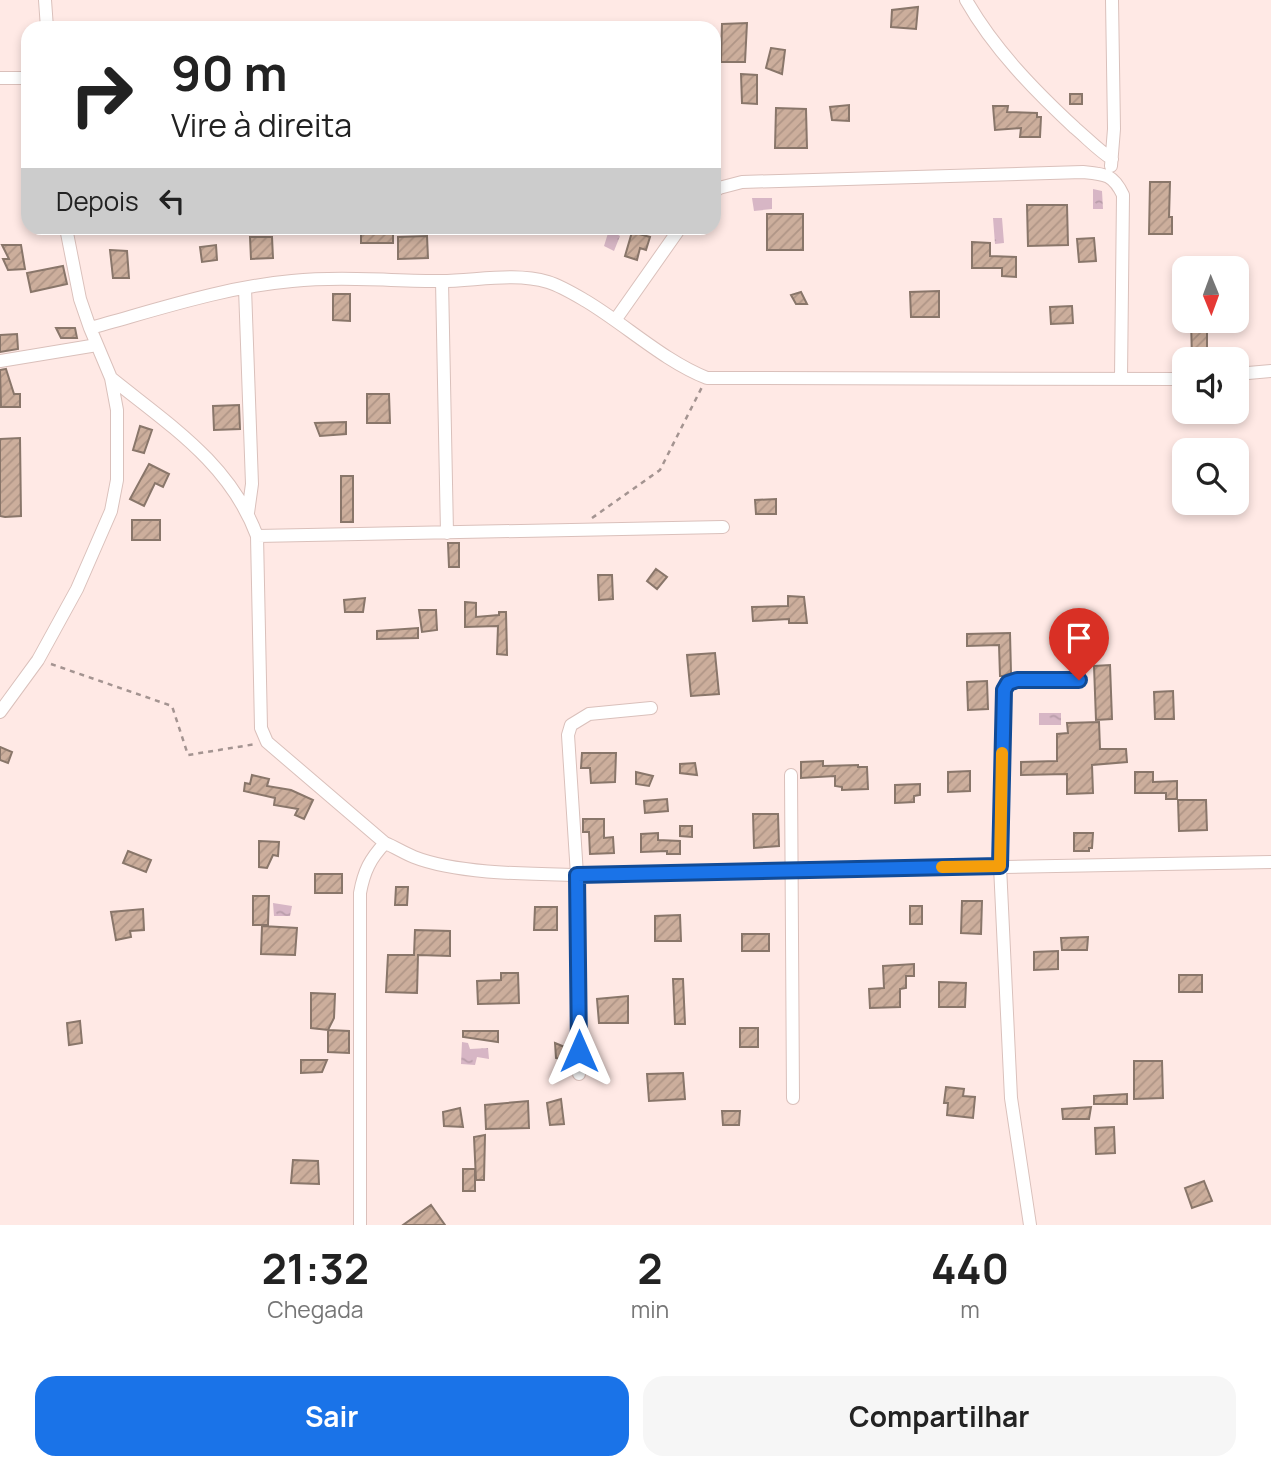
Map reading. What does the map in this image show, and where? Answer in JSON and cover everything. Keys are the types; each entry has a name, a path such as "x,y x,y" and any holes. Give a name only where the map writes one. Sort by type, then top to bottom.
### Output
{"street":[{"path":"45,0 46,21"},
{"path":"966,0 980,25 1019,73 1097,150 1112,159"},
{"path":"1109,176 1114,129 1112,0"},
{"path":"0,78 21,78"},
{"path":"721,187 742,182 1083,172 1109,176 1117,183 1123,195 1121,378"},
{"path":"0,712 38,660 77,589 111,511 117,480 117,410 111,378 90,328 74,276 67,235"},
{"path":"616,319 675,235"},
{"path":"90,328 245,288 290,281 332,278 442,281 526,278 548,282 616,319 688,370 707,378 1172,379"},
{"path":"442,281 447,533"},
{"path":"245,288 252,465 248,513"},
{"path":"0,361 97,345"},
{"path":"1249,373 1271,370"},
{"path":"111,378 194,445 228,481 248,513 257,536 261,729 267,742 385,843 415,858 441,864 528,874 577,875 1271,862"},
{"path":"257,536 723,527"},
{"path":"1030,1225 1011,1098 1000,866 1004,690 1008,683 1017,680 1079,680"},
{"path":"579,1074 577,875 568,735 571,725 589,714 651,708"},
{"path":"791,775 793,1098"},
{"path":"360,1225 360,893 370,859 385,843"}],"path":[{"path":"575,531 613,501 660,470 707,378"},
{"path":"38,660 172,706 188,755 267,742"}],"water":[{"path":"1093,189 1102,191 1103,209 1093,209"},
{"path":"752,198 772,198 772,209 754,211"},
{"path":"993,218 1002,218 1004,243 995,244"},
{"path":"607,235 620,236 614,251 604,246"},
{"path":"1039,713 1061,713 1061,725 1039,725"},
{"path":"273,903 292,906 290,916 274,916"},
{"path":"462,1042 468,1043 470,1049 488,1048 489,1059 477,1057 475,1065 461,1064"}],"building":[{"path":"918,7 916,29 891,27 892,10"},
{"path":"747,23 745,62 721,62 722,24"},
{"path":"771,48 785,50 782,74 766,68"},
{"path":"741,74 757,75 757,104 742,103"},
{"path":"1070,94 1082,94 1082,104 1070,104"},
{"path":"849,105 849,121 832,120 830,107"},
{"path":"993,106 1008,106 1007,112 1037,113 1037,117 1041,117 1040,137 1020,137 1021,128 995,130"},
{"path":"776,108 806,109 807,148 775,148"},
{"path":"1150,182 1170,182 1169,217 1172,217 1172,234 1149,234"},
{"path":"1027,205 1067,205 1068,245 1028,246"},
{"path":"767,214 803,214 803,250 767,250"},
{"path":"361,235 393,235 393,243 361,243"},
{"path":"631,235 650,237 646,250 640,248 637,260 625,256"},
{"path":"427,236 428,258 398,259 398,237"},
{"path":"250,237 272,237 273,258 251,259"},
{"path":"1094,238 1096,261 1079,262 1077,239"},
{"path":"972,242 990,243 990,256 1016,257 1016,277 1002,276 1002,268 972,268"},
{"path":"2,245 21,245 25,269 8,270 3,259 9,259"},
{"path":"216,245 217,260 202,262 200,247"},
{"path":"110,250 127,251 129,278 113,278"},
{"path":"63,266 67,284 31,292 27,273"},
{"path":"939,291 939,317 911,317 910,292"},
{"path":"801,292 807,304 796,304 791,295"},
{"path":"333,294 350,294 350,321 333,320"},
{"path":"1072,306 1073,323 1051,324 1050,307"},
{"path":"56,328 75,328 77,338 61,338"},
{"path":"1191,333 1207,333 1207,347 1192,347"},
{"path":"17,334 18,349 0,352 0,335"},
{"path":"6,369 14,394 20,394 20,407 1,407 0,370"},
{"path":"367,394 389,394 390,423 367,423"},
{"path":"239,405 240,429 214,430 213,406"},
{"path":"346,422 346,434 320,436 315,423"},
{"path":"140,426 152,430 144,453 133,450"},
{"path":"20,438 21,516 0,516 0,439"},
{"path":"149,464 169,474 163,487 155,483 144,506 130,499"},
{"path":"341,476 353,476 353,522 341,522"},
{"path":"776,499 776,514 756,514 755,500"},
{"path":"132,520 160,520 160,540 132,540"},
{"path":"448,543 459,543 459,567 449,567"},
{"path":"656,569 667,577 657,589 647,581"},
{"path":"598,575 612,575 613,599 599,600"},
{"path":"788,596 804,597 807,623 789,623 789,619 753,621 752,607 788,606"},
{"path":"365,598 363,612 345,612 344,600"},
{"path":"465,602 476,603 476,617 506,612 507,655 497,654 498,626 465,627"},
{"path":"419,610 436,610 437,630 422,632"},
{"path":"418,628 418,638 377,639 377,631"},
{"path":"1010,633 1011,673 1003,676 1000,676 999,645 967,646 967,634"},
{"path":"715,653 719,694 691,696 687,655"},
{"path":"1110,665 1112,719 1096,720 1094,666"},
{"path":"987,681 988,709 968,710 967,682"},
{"path":"1173,691 1174,719 1155,719 1154,692"},
{"path":"1099,722 1100,749 1126,749 1127,762 1092,765 1093,793 1067,794 1067,774 1021,775 1021,762 1057,761 1057,734 1068,733 1067,723"},
{"path":"0,747 12,752 8,763 0,760"},
{"path":"582,753 616,753 615,782 591,783 590,768 581,768"},
{"path":"823,761 823,766 867,767 868,789 842,790 842,787 835,786 835,776 801,778 801,762"},
{"path":"695,763 697,775 680,773 680,764"},
{"path":"970,771 970,791 948,792 948,772"},
{"path":"636,772 653,776 649,786 636,784"},
{"path":"1135,772 1153,772 1153,782 1177,781 1177,799 1166,799 1166,793 1135,793"},
{"path":"252,775 269,779 267,786 291,790 313,800 304,819 295,815 298,809 274,805 275,798 244,791 245,783 250,784"},
{"path":"920,784 920,795 914,796 914,802 895,803 895,785"},
{"path":"667,799 668,811 645,813 644,801"},
{"path":"1178,800 1206,800 1207,830 1179,831"},
{"path":"753,814 778,814 779,846 754,848"},
{"path":"583,819 604,819 604,838 613,837 614,853 590,854 589,832 583,832"},
{"path":"680,826 692,826 692,837 680,836"},
{"path":"658,833 658,840 680,841 680,854 667,854 667,851 641,852 641,834"},
{"path":"1074,833 1093,833 1092,848 1089,848 1089,851 1074,851"},
{"path":"259,841 279,842 278,856 273,855 267,868 259,867"},
{"path":"128,851 151,860 146,872 123,863"},
{"path":"315,874 342,874 342,893 315,893"},
{"path":"396,887 408,887 407,905 395,905"},
{"path":"253,896 269,896 268,925 253,925"},
{"path":"962,901 982,901 981,934 961,933"},
{"path":"910,906 922,906 922,924 910,924"},
{"path":"535,907 557,907 557,930 534,930"},
{"path":"143,909 144,930 130,931 131,937 116,940 111,912"},
{"path":"680,915 681,941 655,941 655,916"},
{"path":"262,926 297,928 295,955 261,954"},
{"path":"415,930 450,931 450,956 418,955 417,993 386,992 388,955 414,955"},
{"path":"742,934 769,934 769,951 742,951"},
{"path":"1088,937 1087,950 1062,950 1061,938"},
{"path":"1058,951 1058,969 1034,970 1034,952"},
{"path":"914,964 914,976 906,976 906,988 900,989 900,1007 870,1008 869,989 884,988 883,966"},
{"path":"501,973 518,973 519,1003 478,1004 477,981 501,980"},
{"path":"1179,975 1202,975 1202,992 1179,992"},
{"path":"673,979 683,979 685,1024 675,1024"},
{"path":"939,982 966,983 965,1007 939,1007"},
{"path":"311,993 335,994 334,1018 328,1030 311,1028"},
{"path":"628,996 628,1023 599,1023 597,999"},
{"path":"80,1021 82,1043 69,1045 67,1023"},
{"path":"740,1028 758,1028 758,1047 740,1047"},
{"path":"328,1030 349,1031 349,1053 328,1052"},
{"path":"463,1031 498,1031 498,1042 463,1037"},
{"path":"555,1043 567,1048 567,1061 556,1058"},
{"path":"301,1060 327,1060 322,1072 301,1073"},
{"path":"1134,1061 1162,1061 1163,1098 1134,1099"},
{"path":"683,1073 685,1099 649,1101 647,1074"},
{"path":"946,1087 964,1089 963,1096 975,1097 973,1118 947,1115 948,1103 944,1103"},
{"path":"1127,1094 1127,1104 1094,1104 1094,1096"},
{"path":"561,1099 564,1124 550,1125 547,1103"},
{"path":"528,1101 529,1128 486,1129 485,1105"},
{"path":"1091,1107 1089,1119 1063,1119 1062,1109"},
{"path":"460,1108 463,1127 444,1126 443,1112"},
{"path":"722,1111 740,1111 739,1125 723,1125"},
{"path":"1114,1127 1115,1153 1096,1154 1095,1128"},
{"path":"485,1135 484,1180 476,1180 474,1137"},
{"path":"293,1160 318,1161 319,1184 291,1183"},
{"path":"463,1169 475,1169 475,1191 463,1191"},
{"path":"1204,1181 1212,1201 1192,1208 1185,1188"},
{"path":"431,1205 445,1225 403,1225"}],"slow traffic":[{"path":"942,867 1000,866 1002,753"}],"route":[{"path":"579,1051 577,875 1000,866 1004,690 1008,683 1017,680 1079,680"}]}
